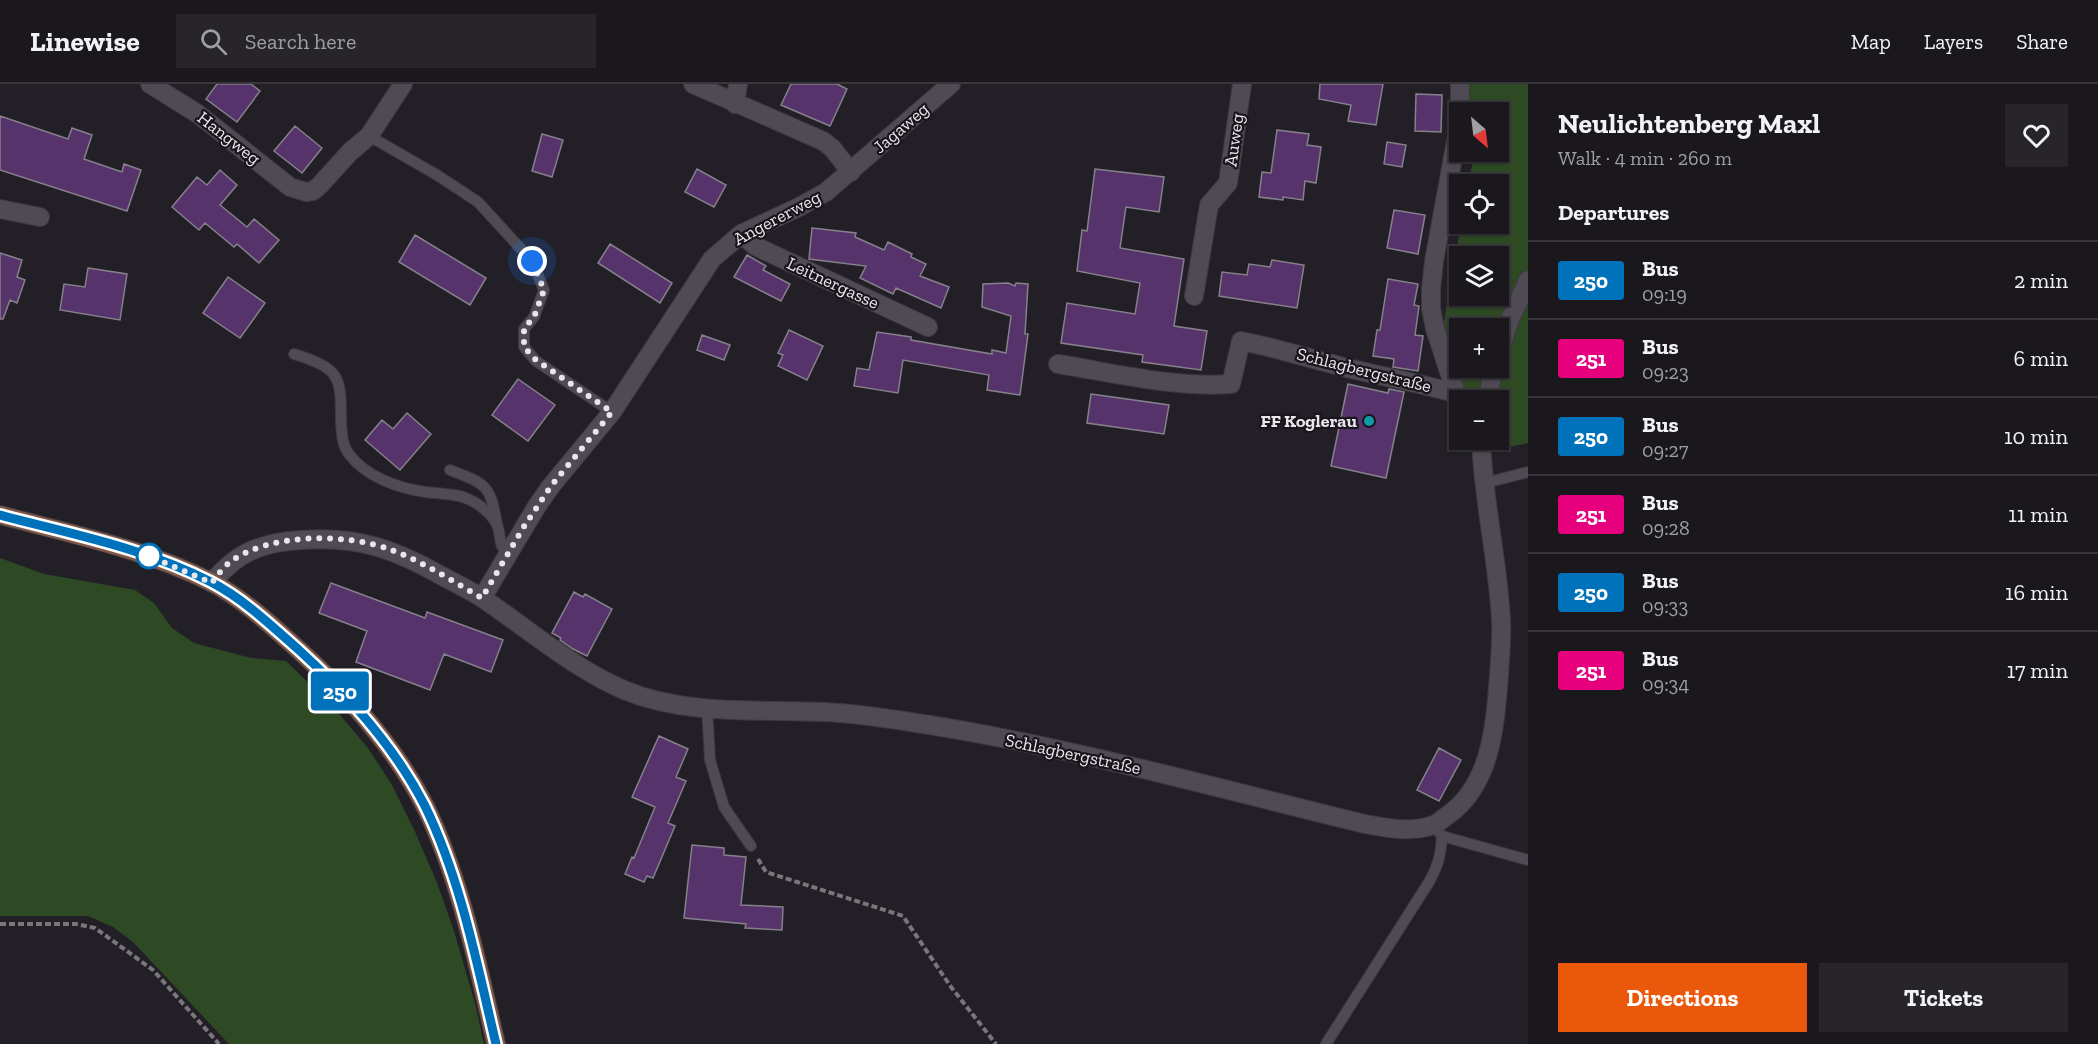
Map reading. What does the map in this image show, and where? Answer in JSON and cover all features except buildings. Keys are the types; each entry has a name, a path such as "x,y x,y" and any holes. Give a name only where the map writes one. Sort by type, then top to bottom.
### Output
{"main road":[{"path":"0,514 142,553 212,583 276,629 321,670 367,720 406,774 424,806 450,866 496,1044"}],"street":[{"name":"Hangweg","path":"150,84 198,114 290,188 306,192 313,191 320,185 350,152 369,136"},
{"path":"369,136 403,84"},
{"path":"693,84 823,141 851,172"},
{"path":"735,104 738,84"},
{"name":"Jagaweg","path":"851,172 951,84"},
{"name":"Auweg","path":"1194,296 1209,205 1228,183 1242,84"},
{"path":"1460,84 1460,102"},
{"path":"1452,162 1434,261 1431,308 1435,329 1454,390"},
{"name":"Angererweg","path":"482,598 551,486 612,412 701,274 724,247 741,234 814,200 851,172"},
{"path":"0,209 40,217"},
{"name":"Leitnergasse","path":"741,234 755,246 928,327"},
{"path":"1509,322 1528,280"},
{"name":"Schlagbergstraße","path":"1058,364 1174,383 1209,386 1231,384 1241,341 1406,379 1449,396"},
{"path":"1438,831 1478,781 1486,762 1493,734 1498,691 1501,621 1482,450"},
{"name":"Schlagbergstraße","path":"212,583 230,562 260,546 278,541 337,540 369,543 412,559 482,598 597,677 650,699 707,708 826,712 907,721 1124,764 1365,824 1438,831"}],"lane":[{"path":"369,136 437,175 478,202 512,237 532,261 544,290 534,317 524,328 524,347 536,360 612,412"},
{"path":"294,354 318,362 334,374 341,394 344,445 359,464 399,486 469,499 484,510 497,525"},
{"path":"450,470 484,484 491,498 499,541 508,553"},
{"path":"1485,483 1528,472"},
{"path":"707,708 710,760 724,807 751,846"},
{"path":"1326,1044 1437,867 1441,855 1438,831"},
{"name":"Schlagbergstraße","path":"1438,831 1528,861"}],"path":[{"path":"751,846 766,872 903,916 951,987 996,1044"},
{"path":"0,924 76,924 95,928 153,970 219,1044"}],"green space":[{"path":"1467,84 1528,84 1528,443 1509,447 1509,390 1457,390 1454,378 1509,378 1509,318 1449,318 1449,359 1442,333 1449,293 1449,306 1509,306 1509,246 1457,246 1459,234 1509,234 1509,174 1470,174 1473,162 1509,162 1509,102 1468,102"},
{"path":"1474,450 1494,450 1475,454"},
{"path":"0,558 44,574 135,590 154,603 172,628 194,643 251,658 286,661 335,709 368,748 392,785 416,834 454,931 475,1003 484,1044 229,1044 133,942 113,927 88,916 0,916"}],"bus line":[{"name":"250","path":"0,515 142,553 212,583 276,629 321,670 367,720 406,774 424,806 450,866 496,1044"}],"place":[{"name":"FF Koglerau","path":"1369,421"}],"route":[{"path":"149,556 142,553 212,583 230,562 260,546 278,541 323,539 369,543 412,559 482,598 523,528 551,486 612,412 536,360 524,347 524,328 534,317 544,290 532,261"}]}
